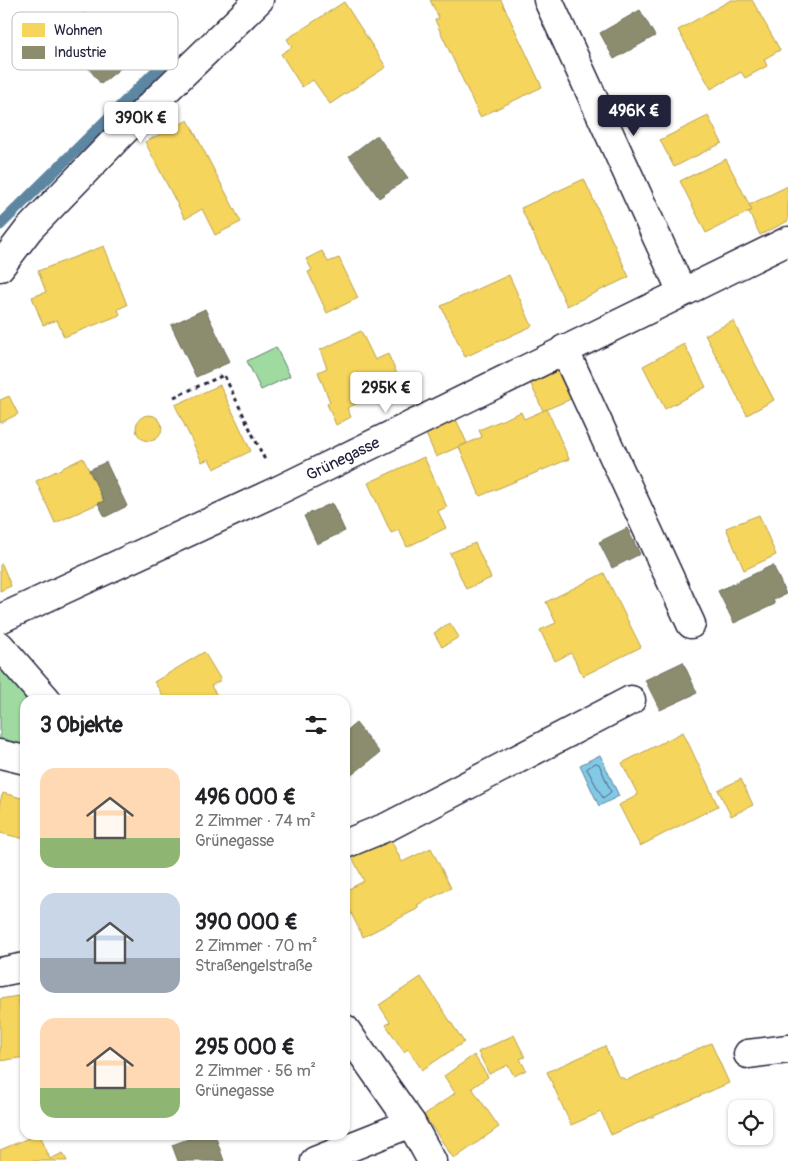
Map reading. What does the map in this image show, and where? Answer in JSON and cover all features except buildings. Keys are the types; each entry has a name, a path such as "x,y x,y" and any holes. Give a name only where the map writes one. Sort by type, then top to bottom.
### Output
{"street":[{"path":"0,267 29,229 121,134 259,0"},
{"path":"548,0 682,292"},
{"name":"Grünegasse","path":"0,619 279,490 788,241"},
{"path":"564,349 691,624"},
{"path":"0,646 43,695"},
{"path":"350,842 390,826 631,700"},
{"path":"0,754 20,759"},
{"path":"0,972 20,969"},
{"path":"350,1037 412,1123 432,1161"},
{"path":"748,1054 788,1050"},
{"path":"315,1161 412,1123"}],"path":[{"path":"174,397 224,375 279,490"}],"green space":[{"path":"276,347 290,376 261,390 247,361"},
{"path":"0,646 43,695 20,695 20,762 0,756"}],"water":[{"path":"600,755 619,796 599,806 580,765"}],"waterway":[{"path":"0,225 157,70"}]}
